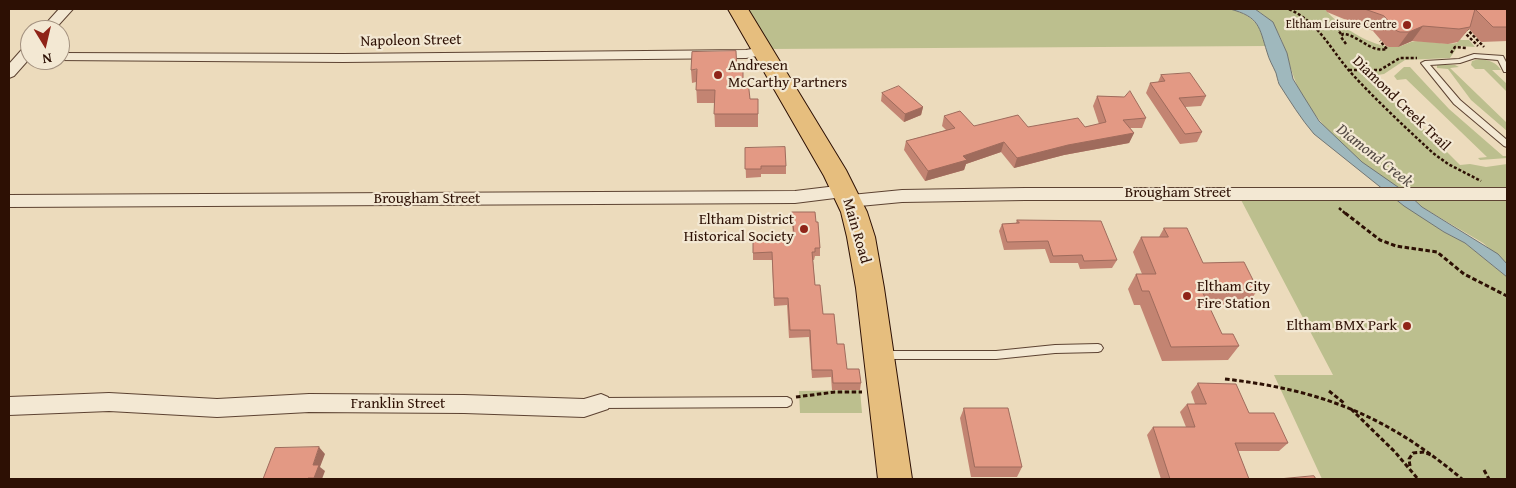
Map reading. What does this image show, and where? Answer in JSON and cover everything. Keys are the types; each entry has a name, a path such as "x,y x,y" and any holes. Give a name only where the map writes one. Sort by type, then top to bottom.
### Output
{"main road":[{"name":"Main Road","path":"738,9 847,196 860,237 867,271 895,479"}],"street":[{"path":"56,20 66,9"},
{"name":"Napoleon Street","path":"70,57 539,57 746,54 763,51"},
{"path":"9,73 20,59"},
{"name":"Brougham Street","path":"9,201 787,198 816,196 1035,194 1507,194"},
{"name":"Franklin Street","path":"9,406 109,402 217,408 309,403 464,404 584,408 601,403"}],"lane":[{"path":"1507,70 1500,58 1487,56 1471,56 1460,61 1426,63 1457,102 1507,144"},
{"path":"879,355 996,355 1055,349 1098,348"},
{"name":"Franklin Street","path":"601,403 787,402"}],"path":[{"name":"Diamond Creek Trail","path":"1289,9 1304,15 1316,25 1350,72 1427,147 1443,161 1477,178 1484,184"},
{"path":"1295,9 1304,15"},
{"path":"1343,22 1338,30 1346,44"},
{"path":"1461,28 1487,56"},
{"path":"1341,34 1352,35 1373,49 1386,50 1380,41"},
{"path":"1339,208 1380,240 1396,246 1437,252 1464,274 1507,296"},
{"path":"1225,379 1288,387 1326,397 1403,435 1443,462 1462,479"},
{"path":"1330,391 1390,446 1417,478"},
{"path":"787,402 799,396 830,392 884,392"},
{"path":"1417,478 1409,463 1410,455 1413,453 1424,452 1443,462"},
{"path":"1484,470 1489,479"}],"green space":[{"path":"745,9 1230,9 1249,17 1258,26 1266,46 768,49"},
{"path":"1255,9 1325,9 1338,22 1357,35 1377,44 1387,46 1396,47 1418,41 1447,44 1457,43 1455,34 1461,40 1469,40 1475,47 1458,46 1450,58 1405,60 1384,74 1371,76 1460,165 1470,164 1486,167 1507,164 1507,188 1403,191 1374,172 1347,150 1323,125 1303,97 1297,85 1281,38 1275,27"},
{"path":"1479,59 1492,62 1499,67 1501,70 1492,70 1507,84 1507,92 1484,69 1475,69 1471,65 1472,61"},
{"path":"1437,65 1455,65 1459,67 1450,68 1507,123 1507,131 1471,100 1448,69 1437,68"},
{"path":"1404,67 1410,67 1449,109 1503,156 1507,156 1507,158 1480,160 1478,158 1487,157 1406,79 1397,80 1394,76"},
{"name":"Eltham BMX Park","path":"1240,198 1395,198 1444,232 1465,243 1507,277 1507,479 1322,479 1274,375 1333,375"},
{"path":"1412,198 1507,200 1507,264 1483,243 1422,207"},
{"path":"860,390 862,413 800,413 799,391"}],"water":[{"path":"1230,9 1255,9 1273,22 1287,53 1293,79 1319,121 1362,162 1408,194 1422,207 1498,254 1507,264 1507,277 1465,243 1404,206 1314,134 1279,84 1257,24 1240,12"}],"building":[{"path":"1365,9 1475,9 1470,27 1459,29 1423,26 1409,32 1400,32 1384,16"},
{"path":"1475,9 1507,9 1507,27 1493,27"},
{"path":"736,51 737,71 743,71 743,81 748,81 750,99 758,99 758,114 714,114 715,90 696,90 697,69 691,70 692,52"},
{"path":"1190,73 1206,96 1179,98 1202,132 1185,134 1150,83 1165,81 1161,75"},
{"path":"899,86 923,107 905,114 882,93"},
{"path":"1130,91 1146,118 1123,120 1134,133 1068,145 1017,158 1004,142 963,156 967,160 928,171 906,141 955,128 944,116 960,111 974,126 1018,115 1028,127 1078,118 1085,127 1106,122 1097,96 1124,97"},
{"path":"785,147 786,166 761,166 761,169 745,169 745,148"},
{"path":"792,212 815,212 816,222 818,222 820,248 815,248 815,252 812,252 815,285 820,285 823,314 834,314 837,344 844,344 847,369 859,369 861,383 833,383 832,370 812,370 810,330 790,330 788,298 774,298 772,252 753,253 753,238 794,237"},
{"path":"1017,220 1101,221 1117,260 1084,261 1082,255 1053,256 1048,241 1007,242 1002,224 1019,223"},
{"name":"Eltham City Fire Station","path":"1164,228 1187,228 1203,263 1244,262 1258,290 1202,291 1222,334 1233,334 1239,346 1171,347 1149,291 1142,291 1136,274 1156,274 1141,237 1168,237"},
{"path":"1198,383 1236,384 1249,413 1274,413 1288,443 1235,443 1249,479 1170,479 1153,427 1195,427 1187,404 1206,404"},
{"path":"964,408 1008,408 1022,467 975,467"},
{"path":"319,447 313,465 319,465 314,478 263,479 275,448"},
{"path":"1314,476 1316,479 1279,479"}],"place":[{"name":"Eltham Leisure Centre","path":"1407,25"},
{"name":"Andresen McCarthy Partners","path":"718,75"},
{"name":"Eltham District Historical Society","path":"804,229"},
{"name":"Eltham City Fire Station","path":"1187,296"},
{"name":"Eltham BMX Park","path":"1407,326"}],"water label":[{"name":"Diamond Creek","path":"1374,156"}]}
